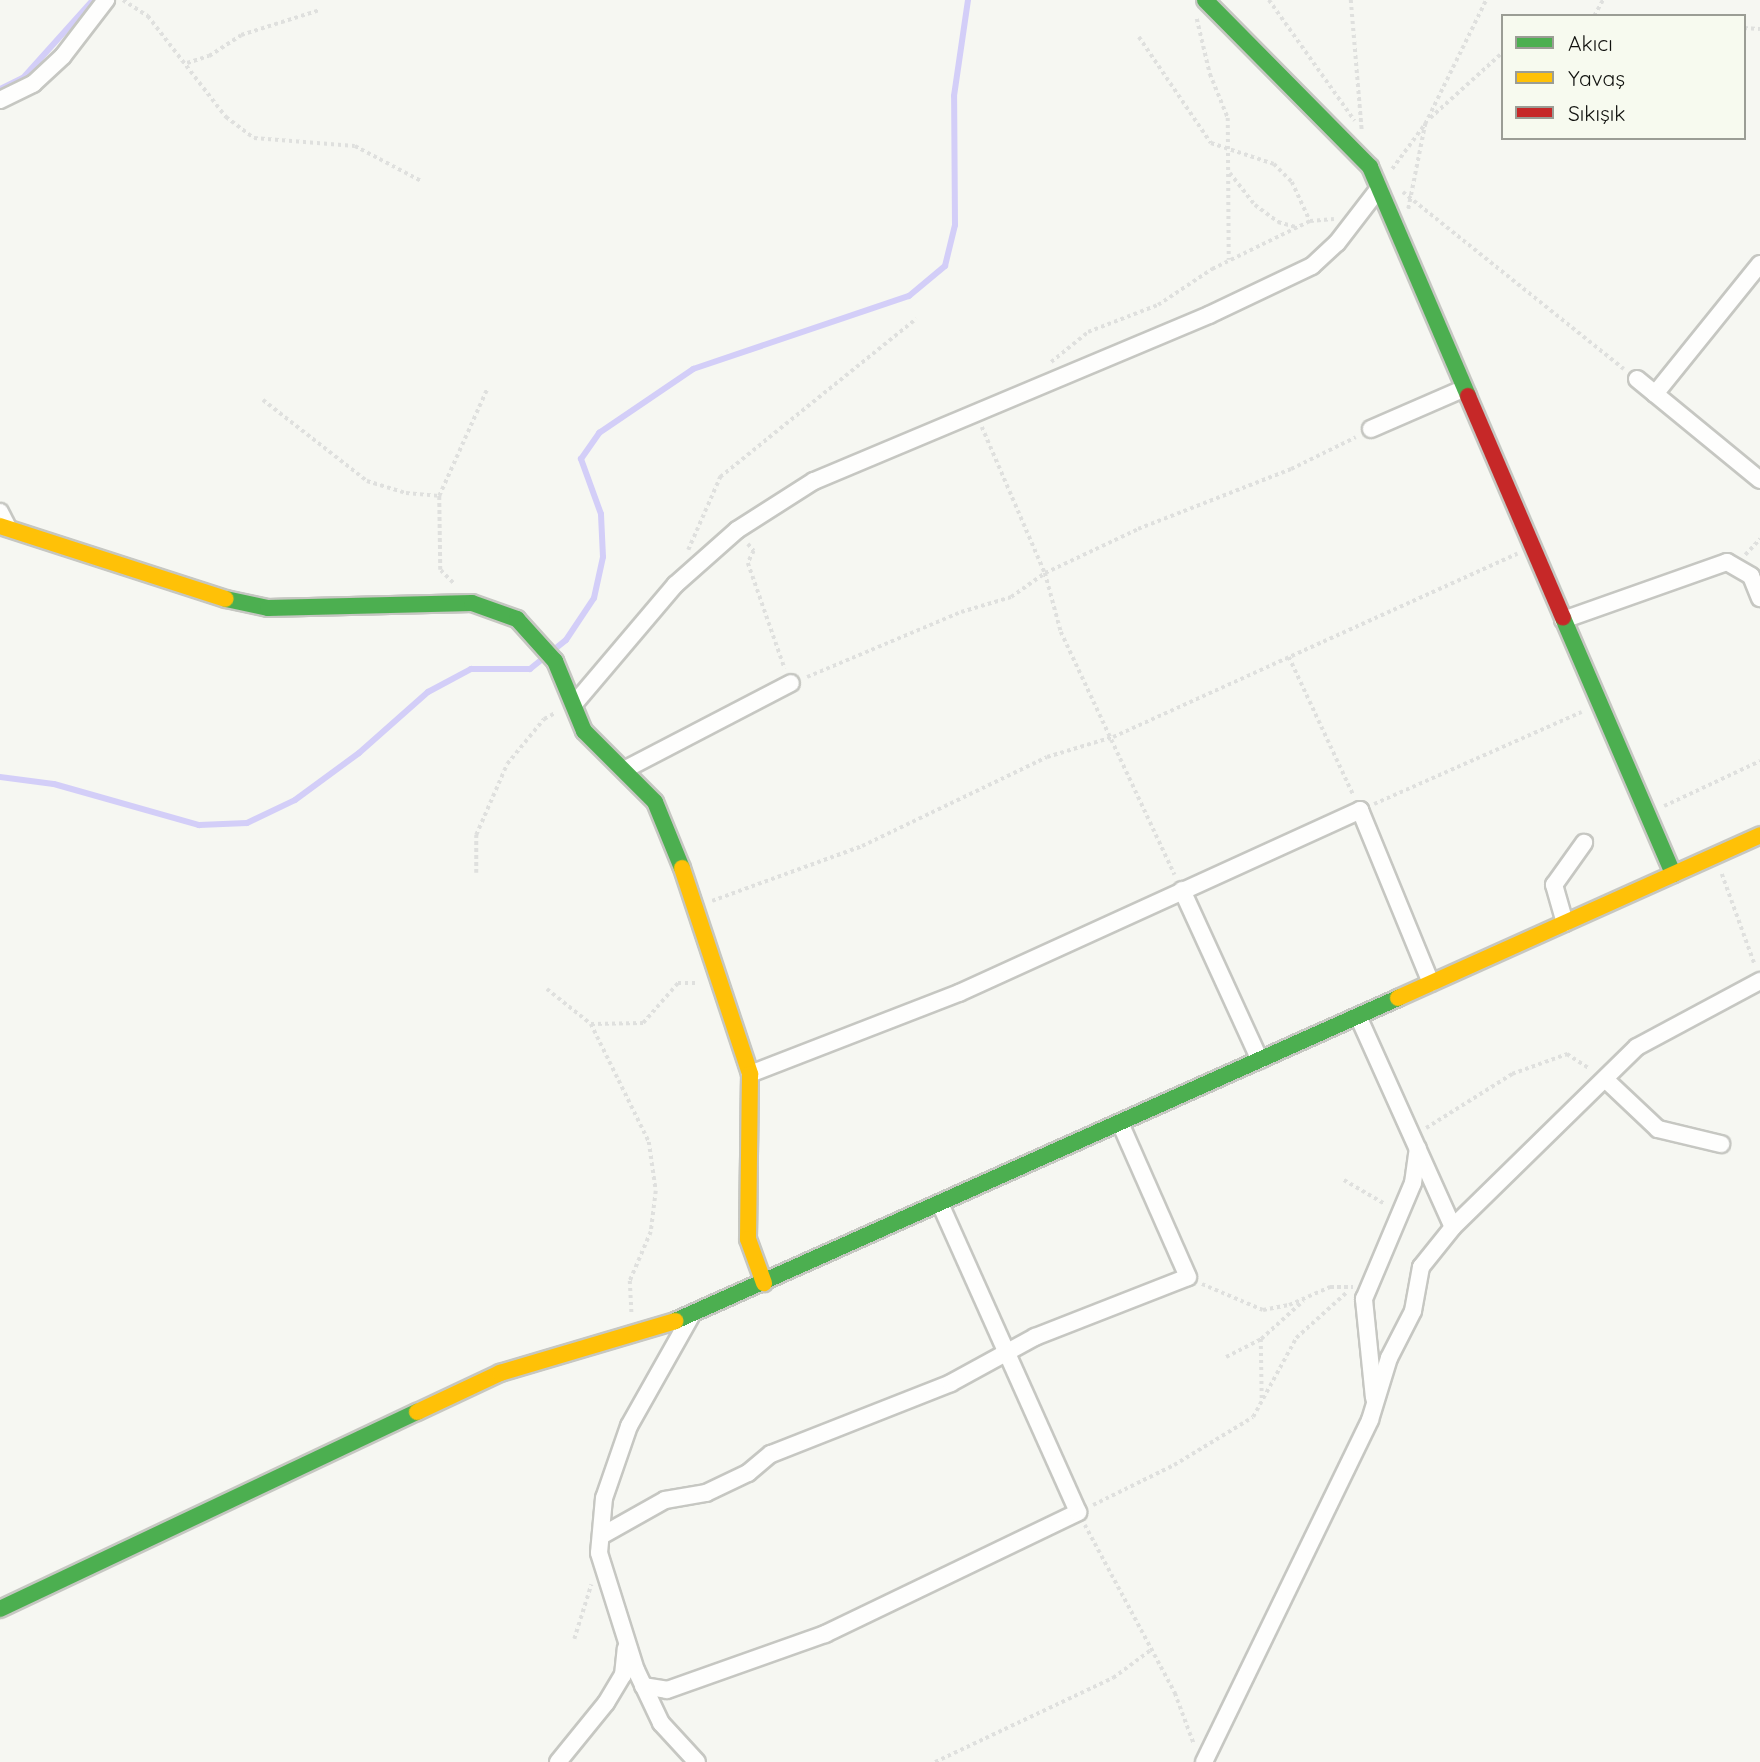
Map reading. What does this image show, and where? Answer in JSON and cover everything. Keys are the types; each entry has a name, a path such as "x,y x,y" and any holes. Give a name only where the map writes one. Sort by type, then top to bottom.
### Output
{"street":[{"path":"0,100 33,84 63,56 106,0"},
{"path":"1202,5 1370,167 1377,191 1673,874"},
{"path":"575,702 675,584 737,530 814,481 1041,383 1209,316 1312,266 1377,191"},
{"path":"1655,394 1760,264"},
{"path":"1637,379 1760,480"},
{"path":"1371,429 1463,389"},
{"path":"0,512 4,527 224,599 268,608 472,603 517,620 555,661 575,702 584,731 654,802 696,906 750,1073 748,1239 764,1283"},
{"path":"1563,620 1727,562 1751,576 1760,598"},
{"path":"624,771 791,683"},
{"path":"750,1073 959,993 1360,810 1431,983"},
{"path":"0,1609 499,1373 691,1316 1760,835"},
{"path":"1565,923 1554,885 1584,843"},
{"path":"1182,890 1260,1060"},
{"path":"1200,1756 1375,1405 1389,1358 1413,1311 1421,1267 1453,1227 1637,1047 1758,974"},
{"path":"1358,1016 1453,1227"},
{"path":"1605,1079 1658,1129 1721,1144"},
{"path":"600,1544 665,1500 706,1493 738,1478 771,1454 951,1383 1006,1352 1188,1277 1120,1123"},
{"path":"1375,1405 1364,1300 1371,1276 1413,1183 1415,1142"},
{"path":"643,1686 667,1690 825,1634 1078,1513 940,1204"},
{"path":"691,1316 629,1426 604,1498 600,1544 626,1642 643,1686 661,1723 697,1762"},
{"path":"558,1762 606,1703 623,1675 626,1642"}],"path":[{"path":"123,0 148,16 187,63 226,117 254,138 355,146 421,181"},
{"path":"1269,0 1362,131"},
{"path":"1351,0 1362,131 1370,167"},
{"path":"1377,191 1425,124 1486,0"},
{"path":"1202,5 1196,21 1210,74 1228,118 1229,260"},
{"path":"187,63 209,56 241,36 320,10"},
{"path":"1139,37 1211,143 1274,164 1292,182 1310,221"},
{"path":"1501,54 1425,124 1412,200 1637,379"},
{"path":"1229,172 1255,205 1278,222 1297,227"},
{"path":"1041,383 1036,374 1087,332 1158,305 1229,260 1310,221 1357,217"},
{"path":"675,584 720,477 916,319"},
{"path":"472,603 440,570 439,496 487,389"},
{"path":"263,400 367,481 406,493 439,496"},
{"path":"975,411 1045,573 1061,632 1113,737 1182,890"},
{"path":"737,530 754,551 748,563 791,683 961,612 1011,597 1045,573 1138,529 1292,469 1371,429"},
{"path":"696,906 799,872 1047,757 1113,737 1532,548"},
{"path":"1289,657 1360,810 1600,704"},
{"path":"477,873 476,835 507,764 544,719 575,702"},
{"path":"1647,814 1760,761"},
{"path":"1714,856 1758,974"},
{"path":"591,1024 643,1023 678,983 692,981 724,990"},
{"path":"547,989 591,1024 649,1142 656,1191 651,1232 630,1281 633,1334"},
{"path":"1415,1142 1512,1074 1567,1054 1605,1079"},
{"path":"1344,1180 1399,1213"},
{"path":"1200,1756 1175,1693 1078,1513 1236,1431 1262,1403 1296,1338 1371,1276"},
{"path":"1188,1277 1263,1310 1330,1287 1355,1287"},
{"path":"1226,1357 1261,1339 1307,1297"},
{"path":"1261,1339 1262,1403"},
{"path":"574,1639 600,1544"},
{"path":"935,1762 1113,1678 1152,1649"}],"waterway":[{"path":"0,89 23,78 93,0"},
{"path":"0,777 54,784 199,825 247,823 295,800 359,753 428,692 471,669 530,669 566,640 594,598 603,557 601,514 581,459 599,433 693,369 909,296 945,266 955,225 954,96 968,0"}],"traffic: fast":[{"path":"1205,0 1370,167 1468,396"},
{"path":"226,599 268,608 472,603 517,619 555,661 584,731 655,802 682,868"},
{"path":"1563,618 1673,874"},
{"path":"675,1321 1398,998"},
{"path":"0,1609 417,1412"}],"traffic: slow":[{"path":"0,526 226,599"},
{"path":"1398,998 1760,835"},
{"path":"682,868 750,1074 748,1239 764,1283"},
{"path":"417,1412 500,1373 675,1321"}],"traffic: jam":[{"path":"1468,396 1563,618"}]}
